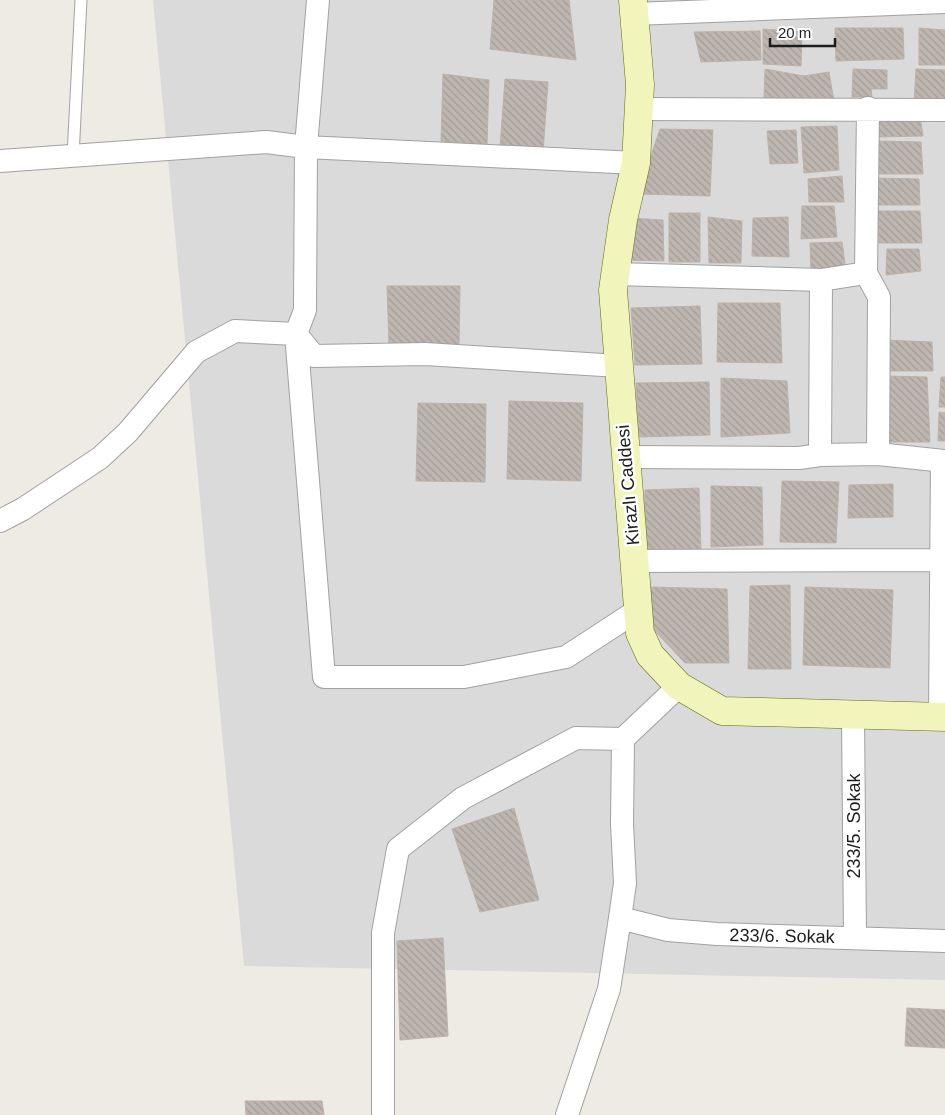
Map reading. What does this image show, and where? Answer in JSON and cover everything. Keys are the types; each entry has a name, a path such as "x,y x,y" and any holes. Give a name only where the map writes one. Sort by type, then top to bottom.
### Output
{"main road":[{"name":"Kirazlı Caddesi","path":"633,7 640,85 636,163 623,220 612,290 640,633 650,655 679,686 722,711 943,717"}],"street":[{"path":"318,0 306,147 305,310 296,334 324,678 464,677 566,657 638,610"},
{"path":"633,7 945,2"},
{"path":"638,108 945,110"},
{"path":"868,108 866,273 879,297 878,454"},
{"path":"0,162 266,142 306,147 636,163"},
{"path":"615,274 821,280 866,273"},
{"path":"820,455 821,280"},
{"path":"0,521 100,458 128,432 196,352 235,331 296,334 314,356 426,354 619,366"},
{"path":"626,456 799,458 820,455 878,454 944,462 942,560 943,717"},
{"path":"634,561 942,560"},
{"path":"383,1115 383,933 398,848 463,798 576,738 623,739 679,686"},
{"name":"233/5. Sokak","path":"853,715 855,937"},
{"path":"567,1115 609,990 620,918 625,883 622,824 623,739"},
{"name":"233/6. Sokak","path":"620,918 668,930 717,934 945,941"}],"lane":[{"path":"73,156 81,0"}],"shaded area":[{"path":"153,0 945,0 945,980 244,966"}],"building":[{"path":"494,0 569,0 576,60 490,49"},
{"path":"835,28 903,28 904,59 836,61"},
{"path":"919,28 945,30 945,65 919,65"},
{"path":"763,29 802,32 801,66 763,64"},
{"path":"760,31 761,60 701,62 694,32"},
{"path":"765,69 804,76 829,72 834,101 764,99"},
{"path":"853,69 887,70 887,89 871,89 872,97 852,97"},
{"path":"916,69 945,70 945,106 914,104"},
{"path":"443,74 489,80 487,145 441,141"},
{"path":"505,79 548,82 543,152 500,147"},
{"path":"919,110 923,136 878,137 880,111"},
{"path":"837,126 839,170 804,173 801,127"},
{"path":"660,129 713,130 710,196 638,194"},
{"path":"796,130 798,163 770,164 767,131"},
{"path":"874,141 921,142 923,174 876,174"},
{"path":"842,176 844,202 809,202 808,179"},
{"path":"875,178 919,179 920,205 876,205"},
{"path":"802,206 834,206 837,237 801,239"},
{"path":"878,211 920,211 922,243 879,243"},
{"path":"669,213 700,213 700,262 669,262"},
{"path":"708,217 742,221 741,263 709,263"},
{"path":"788,217 789,257 752,256 753,218"},
{"path":"631,218 663,220 664,261 623,260"},
{"path":"842,242 846,271 811,273 810,243"},
{"path":"887,249 919,249 921,271 886,275"},
{"path":"387,286 460,286 459,347 389,345"},
{"path":"718,303 780,303 782,363 717,362"},
{"path":"700,306 702,364 635,365 631,308"},
{"path":"882,340 932,342 933,371 885,371"},
{"path":"886,376 927,377 930,442 885,442"},
{"path":"941,377 945,377 945,407 939,407"},
{"path":"721,378 787,381 790,433 721,437"},
{"path":"709,382 710,435 639,437 636,383"},
{"path":"509,401 583,403 581,481 507,479"},
{"path":"418,403 486,404 485,482 416,481"},
{"path":"939,412 945,413 945,441 938,441"},
{"path":"782,481 839,482 836,543 780,542"},
{"path":"893,484 893,517 848,518 849,485"},
{"path":"711,486 762,487 763,545 711,547"},
{"path":"699,488 701,549 644,549 645,490"},
{"path":"790,585 791,669 748,669 750,586"},
{"path":"650,587 727,589 729,663 685,663 653,629"},
{"path":"805,587 893,590 890,668 803,665"},
{"path":"514,808 539,900 480,912 452,829"},
{"path":"443,938 448,1036 400,1040 397,941"},
{"path":"907,1008 945,1010 945,1048 905,1046"},
{"path":"245,1101 322,1101 324,1115 246,1115"}]}
